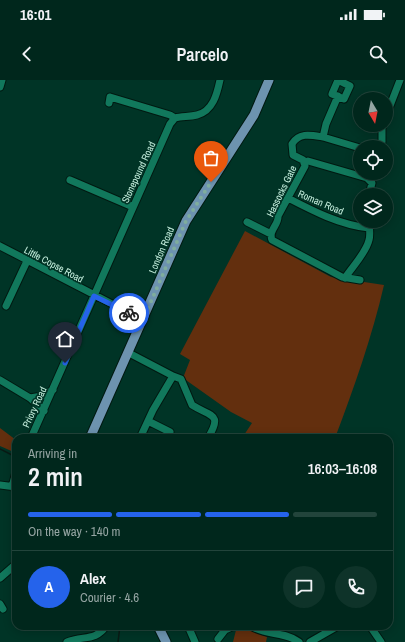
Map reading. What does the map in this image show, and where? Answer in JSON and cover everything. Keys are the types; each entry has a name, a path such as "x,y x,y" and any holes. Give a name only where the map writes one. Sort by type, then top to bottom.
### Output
{"main road":[{"name":"London Road","path":"92,434 129,353 186,221 254,116 269,80"},
{"path":"160,630 166,642"}],"street":[{"path":"0,88 2,80"},
{"path":"109,103 110,97 170,115 175,118 198,115 208,109 216,97 220,80"},
{"path":"393,98 400,80"},
{"path":"345,82 350,86 344,99 338,96 326,124 323,137 353,146"},
{"name":"Stonepound Road","path":"94,296 133,207 175,118"},
{"name":"Hassocks Gate","path":"270,234 301,176 305,162 293,155 291,149 295,140 307,134 323,137"},
{"path":"305,162 308,161 367,178 372,183 371,188"},
{"path":"70,180 133,207"},
{"name":"Roman Road","path":"288,198 316,212 347,224 353,224"},
{"path":"247,222 270,234 272,240 345,278 360,280"},
{"path":"345,278 370,239 370,228"},
{"name":"Little Copse Road","path":"0,246 94,296 143,320"},
{"path":"6,306 27,261"},
{"name":"Priory Road","path":"33,434 94,296"},
{"path":"129,353 181,379 192,405 213,415 216,419 216,425 210,434"},
{"path":"142,434 173,376"},
{"path":"0,380 30,398 44,411"},
{"path":"30,398 42,396 53,390"},
{"path":"148,421 170,432"},
{"path":"0,486 12,487"},
{"path":"0,578 12,568"},
{"path":"67,642 94,637 103,630"},
{"path":"190,630 195,642"},
{"path":"218,639 225,630"},
{"path":"266,630 288,636 299,642"},
{"path":"280,634 281,630"},
{"path":"310,642 331,630"},
{"path":"373,630 381,642"}],"shaded area":[{"path":"245,231 331,277 384,285 362,362 336,434 245,434 252,423 231,412 183,378 190,360 180,354"},
{"path":"0,428 12,437 12,451 0,446"},
{"path":"236,630 254,630 267,637 266,642 233,642"}],"waterway":[{"path":"0,449 12,455"},
{"path":"118,642 120,630"}],"way so far":[{"path":"129,313 143,320 186,221 211,182"}],"route":[{"path":"65,363 94,296 129,313"}]}
